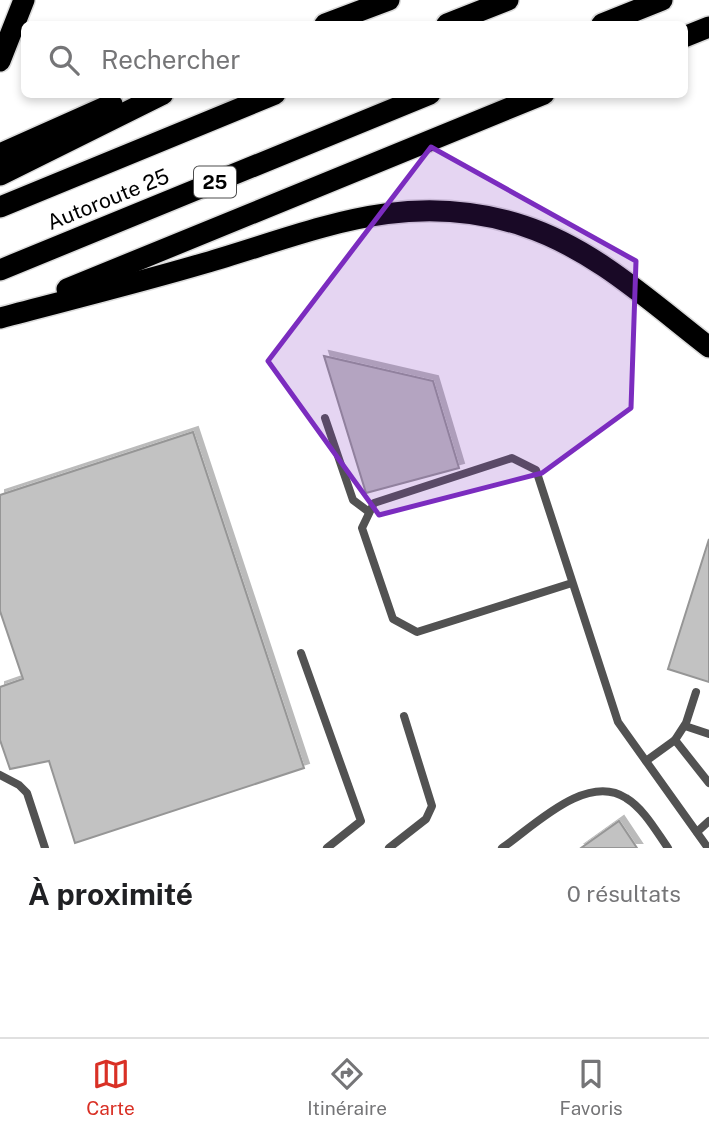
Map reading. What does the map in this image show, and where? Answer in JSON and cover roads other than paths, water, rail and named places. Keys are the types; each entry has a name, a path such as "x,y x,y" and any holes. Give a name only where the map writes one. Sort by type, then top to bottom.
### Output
{"highway":[{"path":"0,61 24,0"},
{"path":"334,21 389,0"},
{"path":"455,21 508,0"},
{"path":"610,21 662,0"},
{"path":"688,35 709,27"},
{"path":"0,154 128,98"},
{"path":"0,175 155,98"},
{"name":"Autoroute 25","path":"0,207 265,98"},
{"name":"Autoroute 25","path":"0,270 420,98"},
{"path":"0,317 534,98"},
{"path":"0,317 207,262 341,220 391,212 436,210 506,221 562,242 622,279 709,347"}],"lane":[{"path":"326,418 353,500 369,512"},
{"path":"572,583 417,632 393,619 362,528 374,503 512,458 536,470 618,722 708,848"},
{"path":"301,653 361,821 327,848"},
{"path":"646,761 675,740 685,726 696,692"},
{"path":"389,848 426,819 432,806 404,716"},
{"path":"685,726 709,734"},
{"path":"675,740 709,783"},
{"path":"0,775 19,785 27,793 45,848"},
{"path":"502,848 574,799 595,791 626,797 668,848"},
{"path":"697,832 709,821"}]}
